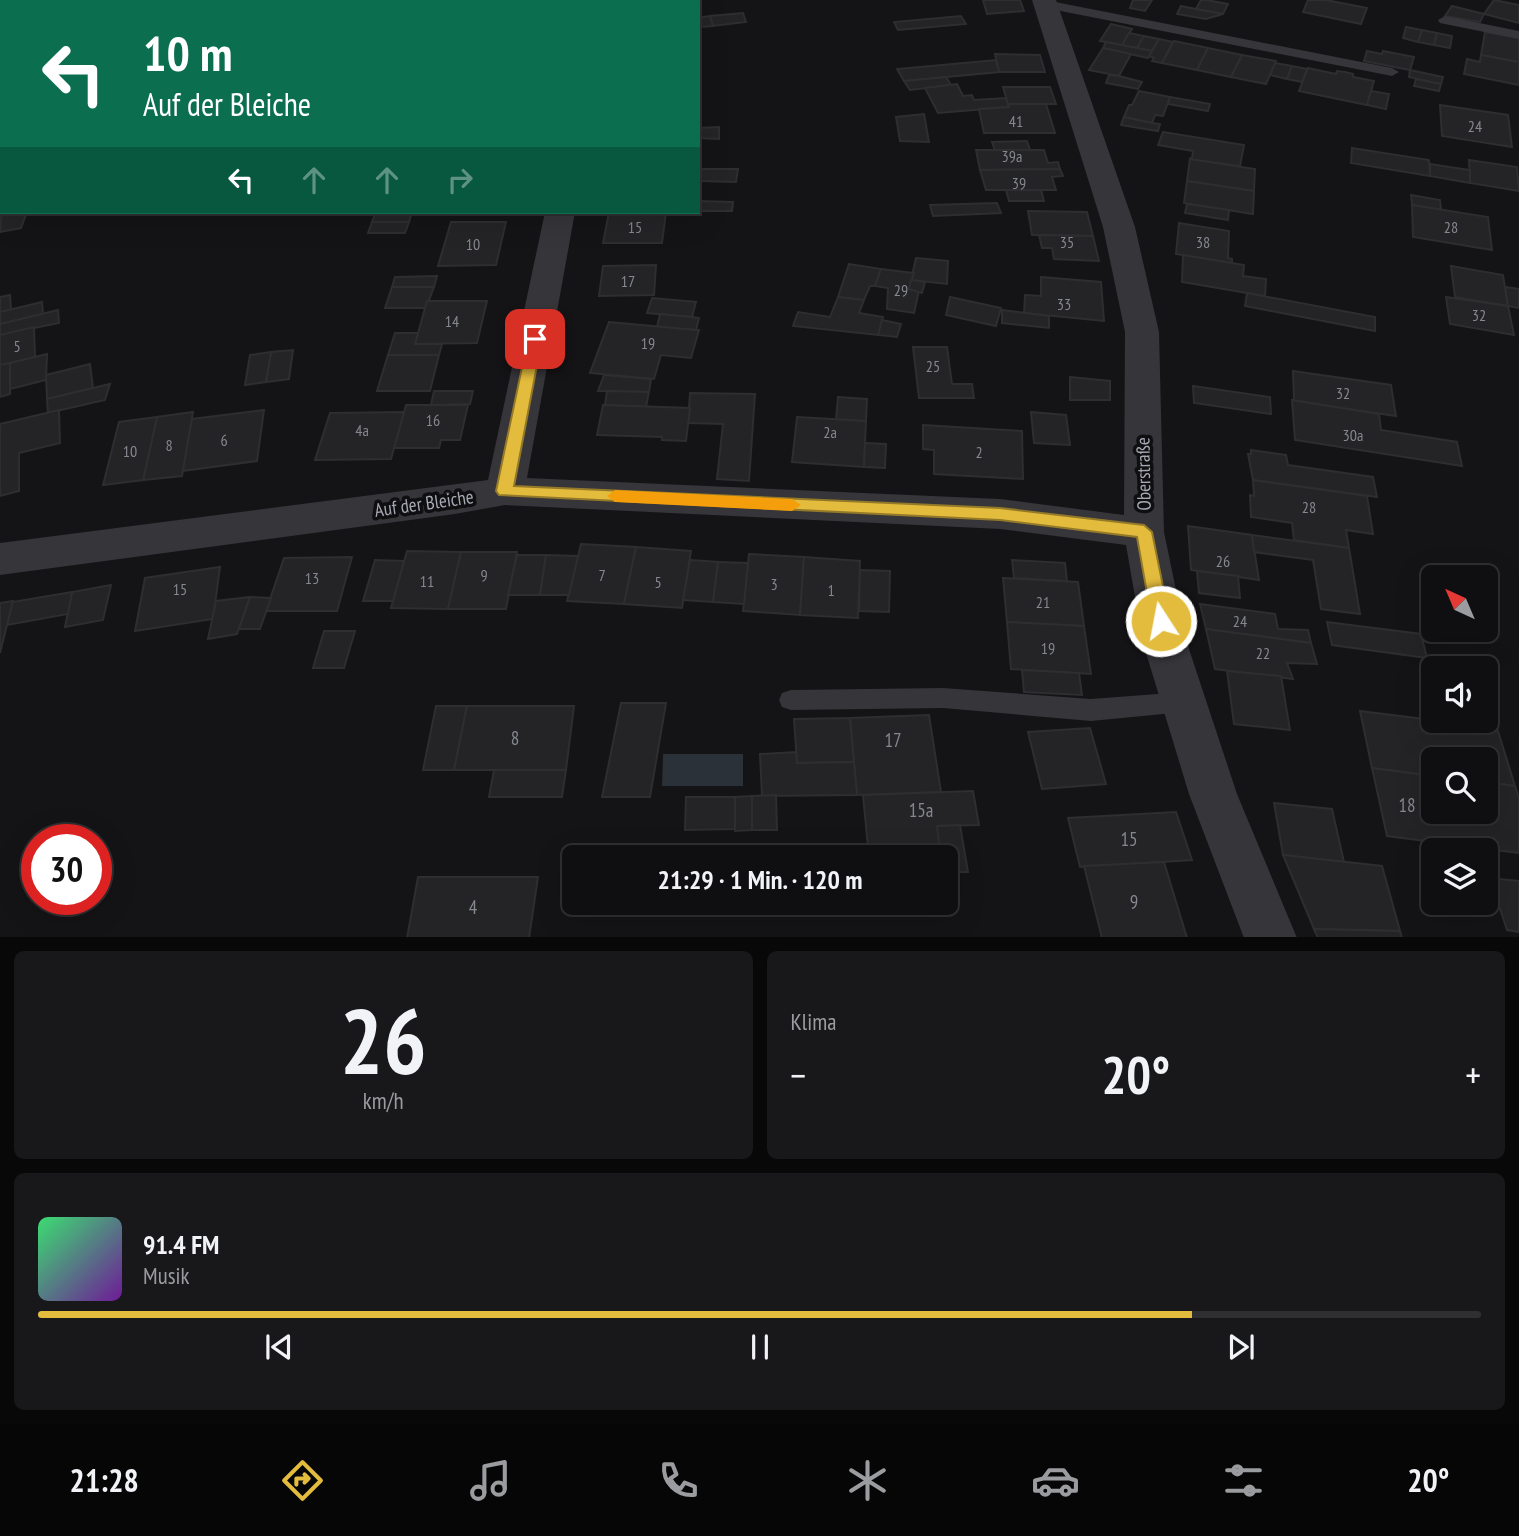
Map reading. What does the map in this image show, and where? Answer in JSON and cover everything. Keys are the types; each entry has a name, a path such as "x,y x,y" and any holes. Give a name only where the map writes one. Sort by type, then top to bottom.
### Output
{"street":[{"name":"Oberstraße","path":"1044,2 1119,227 1142,332 1144,532 1165,643 1213,794 1271,937"},
{"path":"505,491 560,214"},
{"name":"Auf der Bleiche","path":"0,559 455,500 505,491 1000,514 1144,532"}],"lane":[{"name":"Oberstraße","path":"1044,2 1392,72"},
{"path":"1445,20 1519,35"},
{"path":"791,701 943,698 1091,710 1184,702"}],"shaded area":[{"path":"663,754 743,754 743,786 662,786"}],"building":[{"path":"983,0 1020,0 1024,11 987,14"},
{"path":"1133,0 1152,0 1145,11 1130,8"},
{"path":"1201,0 1228,4 1223,14 1196,9"},
{"path":"1308,0 1326,0 1367,8 1361,24 1303,12"},
{"path":"1494,0 1519,5 1519,23 1484,14"},
{"path":"1181,6 1223,14 1206,19 1177,14"},
{"path":"1452,6 1484,14 1480,22 1445,16"},
{"path":"743,13 746,22 713,26 710,16"},
{"path":"710,16 713,26 700,27 700,18"},
{"path":"961,16 966,24 898,30 894,22"},
{"path":"1111,24 1132,29 1122,45 1100,41"},
{"path":"1406,27 1422,30 1418,42 1403,38"},
{"path":"1422,30 1437,33 1434,45 1418,42"},
{"path":"1485,32 1519,38 1519,62 1481,55"},
{"path":"1129,33 1144,36 1137,48 1122,45"},
{"path":"1437,33 1452,36 1450,48 1434,45"},
{"path":"1144,36 1159,39 1152,51 1137,48"},
{"path":"1159,39 1173,42 1162,63 1152,61 1154,58 1149,56"},
{"path":"1174,41 1208,48 1197,70 1162,63"},
{"path":"1106,42 1152,51 1148,58 1103,48"},
{"path":"1103,48 1131,54 1119,76 1089,70"},
{"path":"1208,48 1242,55 1231,77 1197,70"},
{"path":"1367,51 1414,57 1410,70 1364,61"},
{"path":"995,54 1040,55 1045,72 999,72"},
{"path":"1242,55 1276,61 1266,84 1231,77"},
{"path":"1481,55 1519,62 1519,85 1464,74 1467,59 1480,62"},
{"path":"996,60 999,72 904,81 897,69"},
{"path":"1275,63 1292,66 1287,79 1270,75"},
{"path":"1292,66 1307,69 1302,82 1287,79"},
{"path":"1308,68 1336,74 1337,71 1345,72 1353,74 1353,77 1374,81 1367,105 1299,91"},
{"path":"1410,70 1443,77 1441,84 1409,77"},
{"path":"1109,75 1142,82 1138,89 1106,83"},
{"path":"946,77 951,85 910,90 904,81"},
{"path":"1416,79 1441,84 1439,91 1414,86"},
{"path":"957,84 963,96 972,95 974,100 1006,98 1009,107 938,113 925,88"},
{"path":"1003,87 1050,87 1056,104 1008,104"},
{"path":"1139,91 1170,97 1163,116 1155,115 1152,123 1124,117"},
{"path":"1371,91 1389,94 1386,109 1367,105"},
{"path":"1170,97 1210,104 1208,111 1168,104"},
{"path":"1008,104 1046,104 1055,133 984,133 979,109 1009,107"},
{"path":"1440,105 1508,115 1512,147 1442,136"},
{"path":"924,114 929,142 900,141 896,117"},
{"path":"1124,117 1160,124 1158,131 1121,125"},
{"path":"719,127 719,139 700,138 700,128"},
{"path":"1163,132 1244,145 1240,166 1189,159 1192,158 1193,151 1158,145"},
{"path":"1027,141 1030,150 995,150 992,142"},
{"path":"1352,148 1429,160 1430,176 1351,163"},
{"path":"976,150 1044,150 1048,163 1058,162 1060,169 980,170"},
{"path":"1190,159 1255,169 1254,191 1187,181"},
{"path":"1469,160 1517,167 1519,191 1470,183"},
{"path":"1430,164 1470,170 1470,183 1430,176"},
{"path":"701,169 738,169 736,182 700,181"},
{"path":"1060,169 1063,176 1052,177 1056,190 986,190 980,170"},
{"path":"1187,181 1254,191 1253,214 1184,203"},
{"path":"1006,190 1041,190 1044,201 1009,201"},
{"path":"1411,195 1440,200 1441,210 1412,205"},
{"path":"700,201 733,202 732,211 700,211"},
{"path":"997,203 1001,213 933,216 930,205"},
{"path":"1187,204 1229,210 1228,220 1185,213"},
{"path":"1412,205 1488,217 1492,250 1413,237"},
{"path":"1028,211 1087,212 1093,236 1032,235"},
{"path":"1,214 26,214 21,228 0,232"},
{"path":"375,214 411,214 409,222 372,222"},
{"path":"609,214 666,214 662,243 603,243"},
{"path":"372,222 409,222 405,233 368,233"},
{"path":"451,222 506,222 496,265 438,266"},
{"path":"1179,223 1229,231 1228,258 1232,259 1232,263 1176,254"},
{"path":"1039,235 1093,236 1099,261 1054,259 1052,248 1042,248"},
{"path":"1183,255 1244,265 1243,276 1266,279 1265,296 1182,282"},
{"path":"916,258 948,261 947,284 911,280"},
{"path":"849,264 881,269 875,286 870,286 864,300 838,297"},
{"path":"656,265 654,295 599,296 603,266"},
{"path":"1451,266 1503,275 1508,306 1455,297"},
{"path":"881,269 914,273 909,289 919,291 914,313 887,309 888,288 875,286"},
{"path":"437,276 434,287 392,287 395,277"},
{"path":"1041,277 1101,282 1104,321 1024,313 1025,295 1041,296"},
{"path":"911,280 925,282 922,293 909,289"},
{"path":"392,287 434,287 426,308 385,308"},
{"path":"1505,287 1519,289 1519,308 1508,306"},
{"path":"1247,293 1375,317 1375,331 1245,306"},
{"path":"10,295 11,310 0,312 0,297"},
{"path":"838,297 864,300 859,313 883,317 878,335 793,326 798,312 830,317"},
{"path":"950,297 1001,308 996,326 946,315"},
{"path":"1446,297 1508,306 1514,335 1450,324"},
{"path":"652,298 696,302 692,317 647,313"},
{"path":"427,301 487,301 477,343 415,344"},
{"path":"42,302 43,314 0,324 0,312"},
{"path":"58,310 59,323 0,335 0,324"},
{"path":"1002,310 1049,316 1049,328 1002,323"},
{"path":"660,314 699,318 696,330 657,327"},
{"path":"882,320 901,324 897,337 878,335"},
{"path":"609,322 699,330 691,358 661,355 654,379 590,373"},
{"path":"34,327 35,357 0,365 0,335"},
{"path":"395,333 418,333 415,344 442,344 439,355 388,355"},
{"path":"913,347 947,347 952,384 972,384 974,398 919,398"},
{"path":"293,350 289,379 266,382 271,352"},
{"path":"271,352 266,382 245,385 250,355"},
{"path":"47,354 46,380 10,389 10,363"},
{"path":"388,355 439,355 430,391 377,391"},
{"path":"10,363 10,394 0,397 0,365"},
{"path":"90,364 93,388 47,399 46,375"},
{"path":"1293,371 1391,385 1396,416 1294,401"},
{"path":"604,375 651,379 649,392 598,391"},
{"path":"1070,377 1110,381 1110,400 1070,400"},
{"path":"110,384 105,400 48,413 47,399"},
{"path":"1193,386 1270,397 1271,414 1194,403"},
{"path":"434,391 473,391 470,404 431,405"},
{"path":"607,391 649,392 646,407 605,405"},
{"path":"690,393 755,394 749,481 717,479 723,424 688,423"},
{"path":"838,397 867,399 866,421 836,420"},
{"path":"1292,400 1379,414 1381,430 1457,442 1462,466 1295,440"},
{"path":"406,405 468,405 460,440 441,440 439,448 394,448"},
{"path":"603,405 690,408 686,441 662,440 662,437 597,435"},
{"path":"59,410 60,443 19,453 19,491 0,496 0,424"},
{"path":"264,410 257,461 182,471 192,419"},
{"path":"193,412 182,476 143,480 157,417"},
{"path":"404,412 391,459 315,460 330,413"},
{"path":"1031,412 1066,415 1070,445 1034,443"},
{"path":"157,417 143,480 103,485 119,422"},
{"path":"797,417 866,421 864,467 792,462"},
{"path":"923,425 1022,431 1023,479 934,474 934,450 923,449"},
{"path":"865,443 886,444 885,468 864,467"},
{"path":"1251,450 1286,455 1288,465 1373,477 1377,497 1253,480 1248,454 1251,454"},
{"path":"1253,480 1367,496 1373,534 1346,530 1349,548 1294,540 1292,523 1251,517 1250,495 1254,496"},
{"path":"1188,526 1252,535 1259,580 1191,570"},
{"path":"1252,535 1349,548 1360,614 1321,609 1313,560 1254,552"},
{"path":"581,544 636,547 624,604 567,601"},
{"path":"636,547 691,551 682,608 624,604"},
{"path":"407,551 461,552 448,609 391,608"},
{"path":"461,552 517,552 506,609 448,609"},
{"path":"749,554 804,557 800,615 743,611"},
{"path":"517,555 546,555 540,595 508,595"},
{"path":"546,555 578,556 569,595 540,595"},
{"path":"352,557 337,611 266,611 284,558"},
{"path":"804,557 860,561 858,618 800,615"},
{"path":"375,560 404,561 393,601 363,601"},
{"path":"690,560 718,562 713,602 683,600"},
{"path":"1012,560 1065,563 1067,581 1014,578"},
{"path":"718,562 748,563 744,604 713,602"},
{"path":"220,567 213,619 135,631 145,578"},
{"path":"860,570 890,571 889,612 859,611"},
{"path":"1197,571 1238,576 1240,598 1199,593"},
{"path":"1003,578 1078,582 1084,626 1007,622"},
{"path":"111,585 103,620 65,627 72,592"},
{"path":"72,592 68,614 7,625 12,602"},
{"path":"250,597 237,634 208,639 216,601"},
{"path":"250,597 271,598 260,629 239,629"},
{"path":"13,601 0,653 0,603"},
{"path":"1200,604 1275,614 1278,629 1308,630 1311,643 1206,629"},
{"path":"1007,622 1084,626 1091,674 1011,669"},
{"path":"1327,622 1421,634 1426,656 1421,657 1332,645"},
{"path":"1206,629 1311,643 1317,664 1287,663 1293,679 1215,669"},
{"path":"324,631 355,631 344,668 313,668"},
{"path":"1022,670 1079,673 1082,695 1024,692"},
{"path":"1227,671 1281,676 1290,730 1234,724"},
{"path":"621,703 666,703 650,797 602,797"},
{"path":"436,706 467,706 454,770 423,770"},
{"path":"467,706 574,706 566,770 454,770"},
{"path":"1360,711 1421,719 1421,733 1498,731 1515,786 1498,784 1498,747 1421,747 1421,774 1372,768"},
{"path":"929,715 941,792 857,795 850,718"},
{"path":"850,718 854,762 797,763 794,719"},
{"path":"1090,728 1106,784 1042,789 1028,732"},
{"path":"796,752 797,763 854,762 857,795 762,796 760,754"},
{"path":"1372,768 1421,774 1421,824 1498,824 1498,784 1515,786 1519,798 1519,853 1498,850 1498,838 1421,838 1421,840 1387,836"},
{"path":"494,770 566,770 562,797 489,797"},
{"path":"973,791 979,825 937,826 939,845 868,845 863,795"},
{"path":"776,795 777,830 752,830 752,796"},
{"path":"752,796 752,830 735,831 735,797"},
{"path":"686,797 735,797 735,829 685,830"},
{"path":"1274,803 1332,809 1344,862 1283,855"},
{"path":"1176,812 1192,860 1080,867 1068,818"},
{"path":"960,825 968,872 958,872 958,845 939,845 937,826"},
{"path":"1283,855 1382,866 1400,931 1314,929"},
{"path":"1164,862 1187,937 1102,937 1084,866"},
{"path":"418,877 538,877 529,937 407,937"},
{"path":"1498,879 1519,881 1519,932 1507,930 1498,902"},
{"path":"1314,929 1400,931 1402,937 1318,937"}],"slow traffic":[{"path":"615,496 792,505"}],"route":[{"path":"535,339 505,491 1000,514 1144,532 1161,621"}]}
